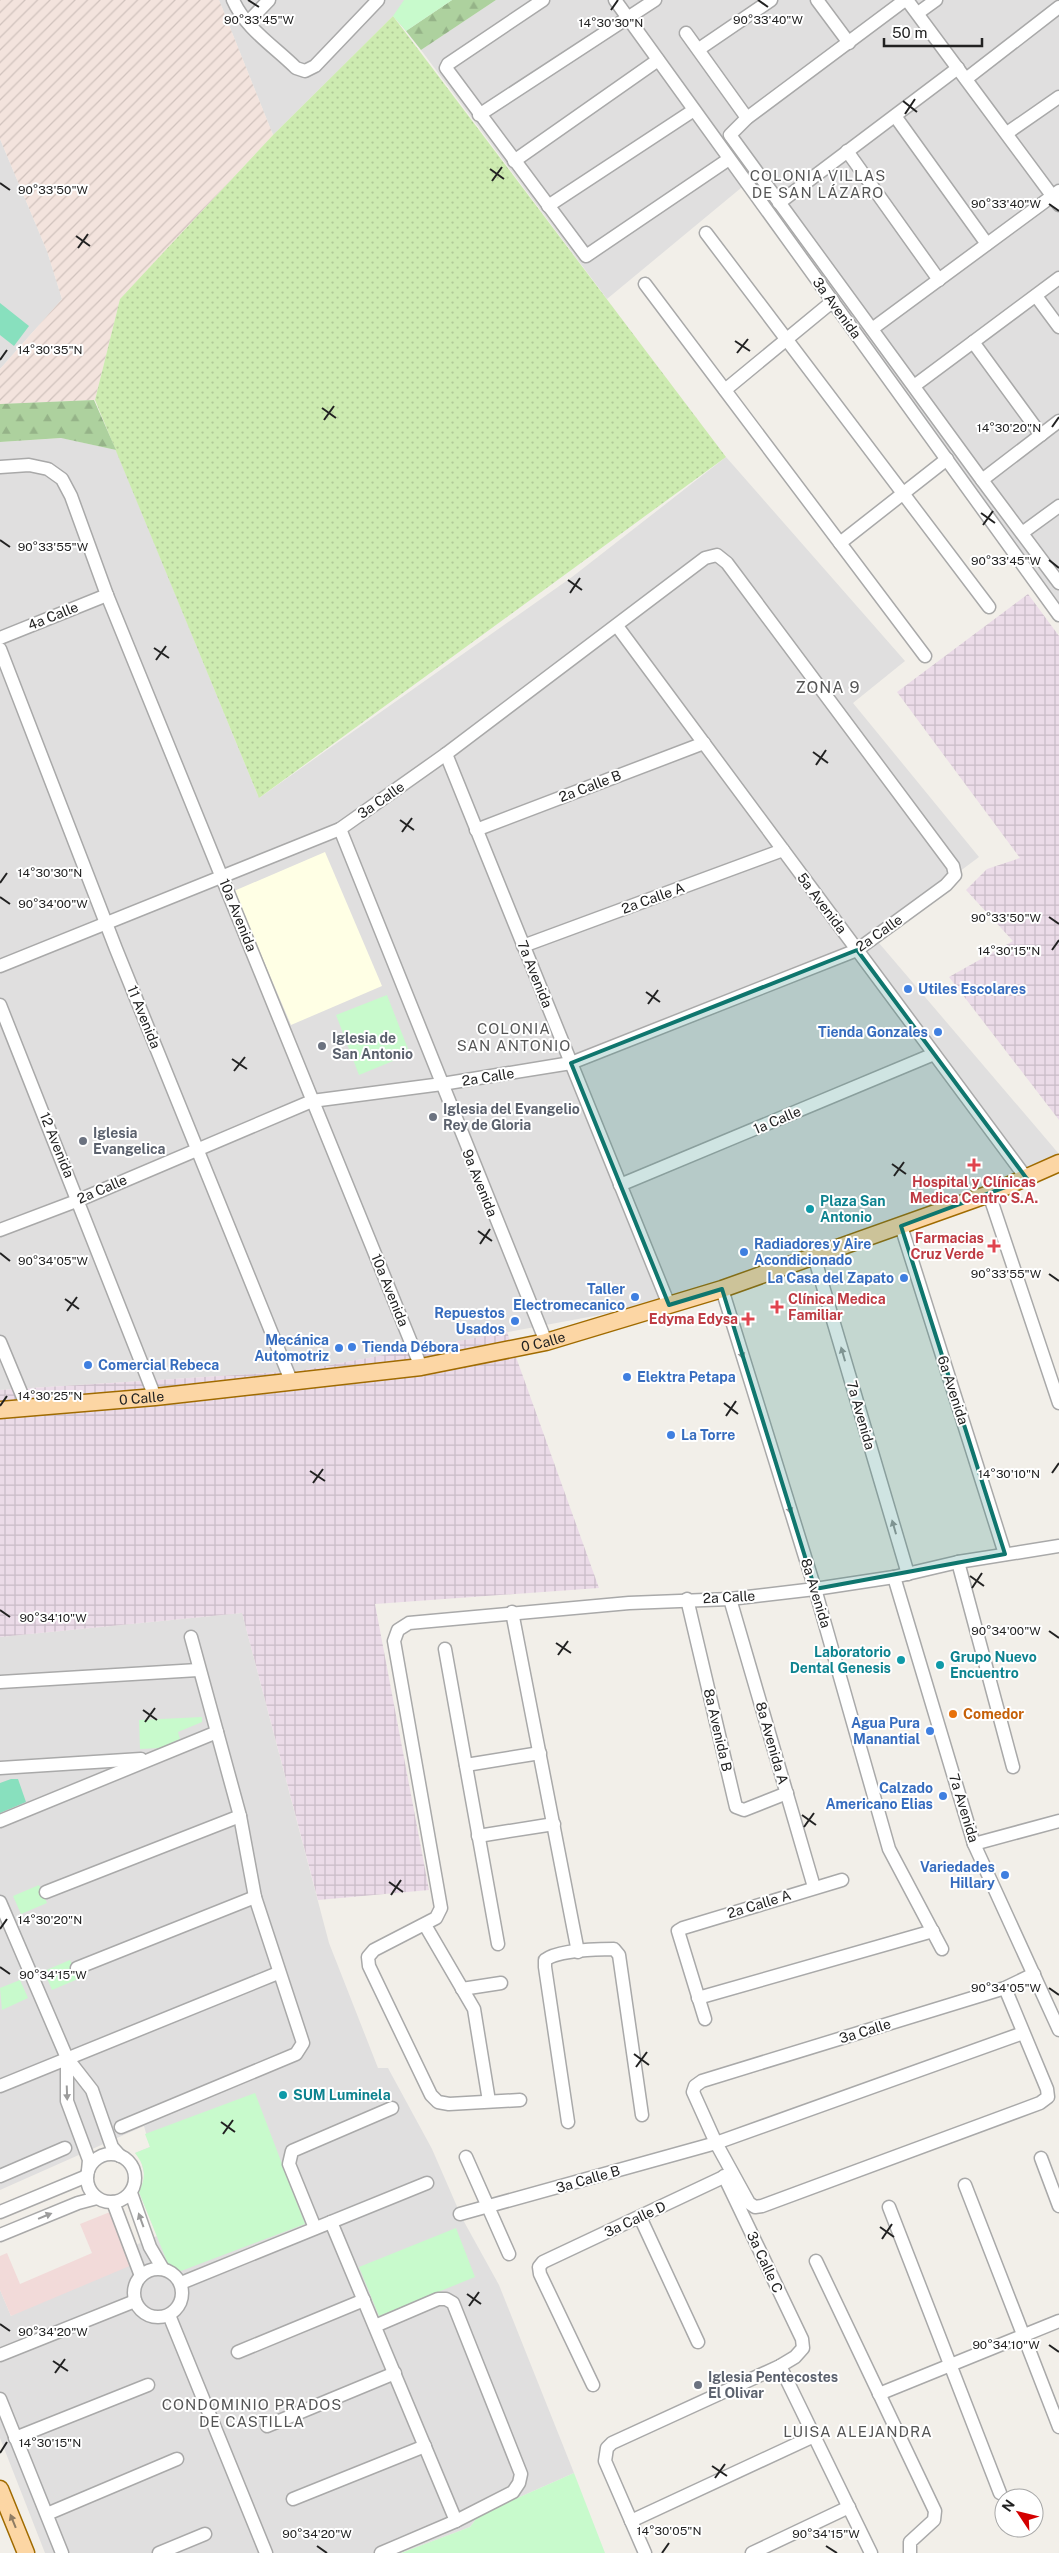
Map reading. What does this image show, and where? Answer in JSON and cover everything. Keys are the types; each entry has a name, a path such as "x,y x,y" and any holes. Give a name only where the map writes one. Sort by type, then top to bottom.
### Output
{"main road":[{"name":"0 Calle","path":"0,1410 155,1397 421,1367 546,1342 722,1289 989,1194 1027,1179 1059,1163"},
{"path":"0,2489 26,2553"}],"street":[{"path":"233,0 239,14 296,68 304,71 315,66 378,0"},
{"path":"248,22 269,0"},
{"path":"543,0 448,64 446,68 479,115 586,256 729,159"},
{"name":"3a Avenida","path":"615,0 1059,615"},
{"path":"479,115 655,0"},
{"path":"699,49 771,0"},
{"path":"818,0 849,43"},
{"path":"872,329 987,244 1057,197 962,74 918,13 906,0 747,118 730,135 982,480 1059,583"},
{"path":"918,13 936,0"},
{"path":"780,202 895,116 962,74 1059,7"},
{"path":"686,33 747,118"},
{"path":"514,161 658,60"},
{"path":"1007,133 1059,97"},
{"path":"548,206 694,110"},
{"path":"895,116 987,244"},
{"path":"847,151 939,280"},
{"path":"706,233 989,607"},
{"path":"914,386 1059,278"},
{"path":"645,284 925,656"},
{"path":"1036,296 1059,327"},
{"path":"725,390 833,301"},
{"path":"973,342 1041,435"},
{"path":"982,480 1059,421"},
{"path":"840,543 946,459"},
{"name":"10a Avenida","path":"0,467 29,465 48,469 62,479 71,496 107,595 421,1367"},
{"path":"1022,533 1059,506"},
{"name":"3a Calle","path":"0,966 340,829 446,754 705,558 717,555 728,563 953,866 955,875"},
{"name":"4a Calle","path":"0,638 107,595"},
{"name":"5a Avenida","path":"617,626 1027,1179"},
{"name":"11 Avenida","path":"0,649 196,1149 292,1383"},
{"name":"2a Calle B","path":"476,830 704,743"},
{"name":"7a Avenida","path":"446,754 668,1305"},
{"name":"9a Avenida","path":"340,829 546,1342"},
{"name":"2a Calle A","path":"523,946 783,850"},
{"name":"2a Calle","path":"0,1230 79,1200 312,1101 442,1084 571,1063 857,950 946,885 955,875"},
{"name":"12 Avenida","path":"0,1005 79,1200 155,1397"},
{"name":"1a Calle","path":"620,1185 934,1054"},
{"path":"989,1194 1059,1403"},
{"name":"6a Avenida","path":"901,1226 1005,1554"},
{"name":"7a Avenida","path":"814,1256 908,1574"},
{"name":"8a Avenida","path":"722,1289 815,1589 890,1849 942,1949"},
{"path":"0,1342 26,1407"},
{"name":"2a Calle","path":"424,1925 436,1918 441,1908 441,1902 394,1641 398,1630 409,1623 512,1612 688,1599 730,1599 815,1589 894,1577 958,1562 1059,1546"},
{"path":"958,1562 1013,1768"},
{"name":"7a Avenida","path":"894,1577 974,1844 1059,2030"},
{"name":"8a Avenida B","path":"688,1599 736,1807 744,1810 787,1793"},
{"name":"8a Avenida A","path":"730,1599 814,1887"},
{"path":"512,1612 578,1952"},
{"path":"121,2127 298,2052 303,2039 278,1973 255,1898 240,1816 198,1670 191,1637"},
{"path":"445,1649 498,1944"},
{"path":"0,1682 198,1670"},
{"path":"0,1821 217,1732"},
{"path":"466,1765 540,1753"},
{"path":"0,1768 151,1758"},
{"path":"46,1892 240,1816"},
{"path":"974,1844 1059,1821"},
{"path":"478,1836 554,1824"},
{"name":"2a Calle A","path":"698,1998 678,1931 814,1887 842,1880"},
{"path":"77,1968 255,1898"},
{"path":"0,1902 67,2058 92,2090 112,2147 131,2165 135,2179 131,2192 120,2201 113,2202 97,2198 78,2203 0,2235"},
{"path":"489,2101 474,2009 424,1925 374,1950 368,1957 369,1966 431,2094 438,2102 449,2104 520,2100"},
{"path":"705,2019 698,1998 933,1931"},
{"path":"568,2122 545,1967 546,1960 550,1956 578,1952 614,1949 619,1956 642,2115"},
{"path":"0,2086 278,1973"},
{"name":"3a Calle","path":"716,2143 693,2092 695,2086 702,2082 1005,1988 1034,1974"},
{"path":"462,1989 501,1983"},
{"path":"716,2143 728,2174 749,2203 755,2207 1040,2103 1048,2097 1047,2089 1005,1988"},
{"name":"3a Calle B","path":"460,2214 716,2143 1023,2033"},
{"path":"67,2058 67,2100 89,2160 88,2173 92,2192 97,2198"},
{"path":"315,2228 289,2164 292,2151 392,2108"},
{"path":"0,2176 65,2148"},
{"path":"0,2212 88,2173 92,2164 104,2155 120,2156"},
{"path":"466,2157 509,2254"},
{"path":"1040,2158 1059,2206"},
{"name":"3a Calle D","path":"593,2384 540,2274 539,2267 543,2262 728,2174"},
{"name":"3a Calle C","path":"728,2174 802,2339 802,2348 795,2357 780,2366"},
{"path":"181,2283 427,2183"},
{"path":"965,2185 1059,2427"},
{"path":"131,2192 150,2247 163,2268 177,2276 181,2283 182,2298 175,2310 163,2317 149,2315 143,2312 135,2301 134,2288 141,2276 147,2271 163,2268"},
{"path":"113,2202 141,2276"},
{"path":"890,2207 998,2488"},
{"path":"640,2217 698,2342"},
{"path":"331,2222 456,2521"},
{"path":"816,2261 935,2511 934,2520 910,2542 910,2553"},
{"path":"375,2326 438,2299 446,2299 453,2303 521,2474 519,2483 513,2492 456,2521 381,2553"},
{"path":"238,2352 364,2300"},
{"path":"0,2355 135,2301"},
{"path":"169,2315 266,2553"},
{"path":"879,2394 1059,2321"},
{"path":"645,2553 605,2461 607,2448 612,2443 780,2366 871,2553"},
{"path":"267,2426 395,2373"},
{"path":"15,2438 148,2385"},
{"path":"0,2400 62,2553"},
{"path":"631,2521 814,2436"},
{"path":"293,2499 425,2446"},
{"path":"47,2514 177,2459"},
{"path":"752,2553 849,2507"},
{"path":"159,2553 205,2534"}],"highlighted area":[{"path":"857,950 1027,1179 901,1226 1005,1554 815,1589 722,1289 669,1305 571,1063"}],"shaded area":[{"path":"0,0 219,0 273,135 120,299 95,400 0,404 0,369 62,299 47,251 0,139"},
{"path":"219,0 452,0 406,31 393,16 273,135"},
{"path":"496,0 1059,0 1059,614 747,183 607,299 421,50"},
{"path":"0,139 47,251 62,299 0,369"},
{"path":"62,438 116,450 259,798 572,577 726,457 905,661 853,703 979,857 873,936 1059,1154 1059,1168 675,1301 298,1371 0,1390 0,442"},
{"path":"1028,594 1059,636 1059,1120 949,977 1013,941 966,890 987,869 1020,858 897,692"},
{"path":"325,852 382,986 291,1025 234,891"},
{"path":"507,1332 599,1588 375,1604 429,1890 318,1900 242,1613 0,1637 0,1390 298,1371"},
{"path":"242,1613 329,1943 378,2068 388,2068 432,2149 462,2218 499,2285 574,2473 479,2515 470,2527 401,2553 45,2553 0,2438 0,2290 11,2316 126,2249 157,2236 139,2192 145,2178 141,2160 135,2153 150,2147 144,2126 0,2190 0,1637"},
{"path":"110,2212 132,2265 11,2316 0,2290 0,2256 7,2253 20,2284 92,2253 80,2224"}],"green space":[{"path":"404,0 452,0 406,31 393,16"},
{"path":"452,0 496,0 421,50 406,31"},
{"path":"393,16 726,457 259,798 95,400 120,299 273,135"},
{"path":"0,303 29,326 14,346 0,335"},
{"path":"94,400 116,450 61,438 0,442 0,404"},
{"path":"387,995 410,1054 359,1075 336,1015"},
{"path":"202,1717 202,1722 178,1732 180,1739 160,1748 140,1749 139,1720"},
{"path":"11,1779 18,1779 26,1802 0,1813 0,1783"},
{"path":"39,1885 47,1903 21,1914 13,1896"},
{"path":"70,1960 78,1979 52,1990 44,1971"},
{"path":"20,1980 28,1998 2,2010 0,1988"},
{"path":"255,2093 305,2224 181,2271 168,2264 139,2192 144,2172 135,2153 150,2147 145,2134"},
{"path":"456,2228 475,2277 379,2316 359,2267"},
{"path":"574,2473 605,2553 401,2553 470,2527 479,2515"}],"place":[{"name":"Utiles Escolares","path":"908,989"},
{"name":"Tienda Gonzales","path":"938,1032"},
{"name":"Iglesia de San Antonio","path":"322,1046"},
{"name":"Iglesia del Evangelio Rey de Gloria","path":"433,1117"},
{"name":"Iglesia Evangelica","path":"83,1141"},
{"name":"Hospital y Clínicas Medica Centro S.A.","path":"974,1165"},
{"name":"Plaza San Antonio","path":"810,1209"},
{"name":"Farmacias Cruz Verde","path":"994,1246"},
{"name":"Radiadores y Aire Acondicionado","path":"744,1252"},
{"name":"La Casa del Zapato","path":"904,1278"},
{"name":"Taller Electromecanico","path":"635,1297"},
{"name":"Clínica Medica Familiar","path":"777,1307"},
{"name":"Edyma Edysa","path":"748,1319"},
{"name":"Repuestos Usados","path":"515,1321"},
{"name":"Tienda Débora","path":"352,1347"},
{"name":"Mecánica Automotriz","path":"339,1348"},
{"name":"Comercial Rebeca","path":"88,1365"},
{"name":"Elektra Petapa","path":"627,1377"},
{"name":"La Torre","path":"671,1435"},
{"name":"Laboratorio Dental Genesis","path":"901,1660"},
{"name":"Grupo Nuevo Encuentro","path":"940,1665"},
{"name":"Comedor","path":"953,1714"},
{"name":"Agua Pura Manantial","path":"930,1731"},
{"name":"Calzado Americano Elias","path":"943,1796"},
{"name":"Variedades Hillary","path":"1005,1875"},
{"name":"SUM Luminela","path":"283,2095"},
{"name":"Iglesia Pentecostes El Olivar","path":"698,2385"}],"district":[{"name":"COLONIA VILLAS DE SAN LÁZARO","path":"818,184"},
{"name":"ZONA 9","path":"828,687"},
{"name":"COLONIA SAN ANTONIO","path":"514,1036"},
{"name":"CONDOMINIO PRADOS DE CASTILLA","path":"252,2412"},
{"name":"LUISA ALEJANDRA","path":"858,2431"}]}
